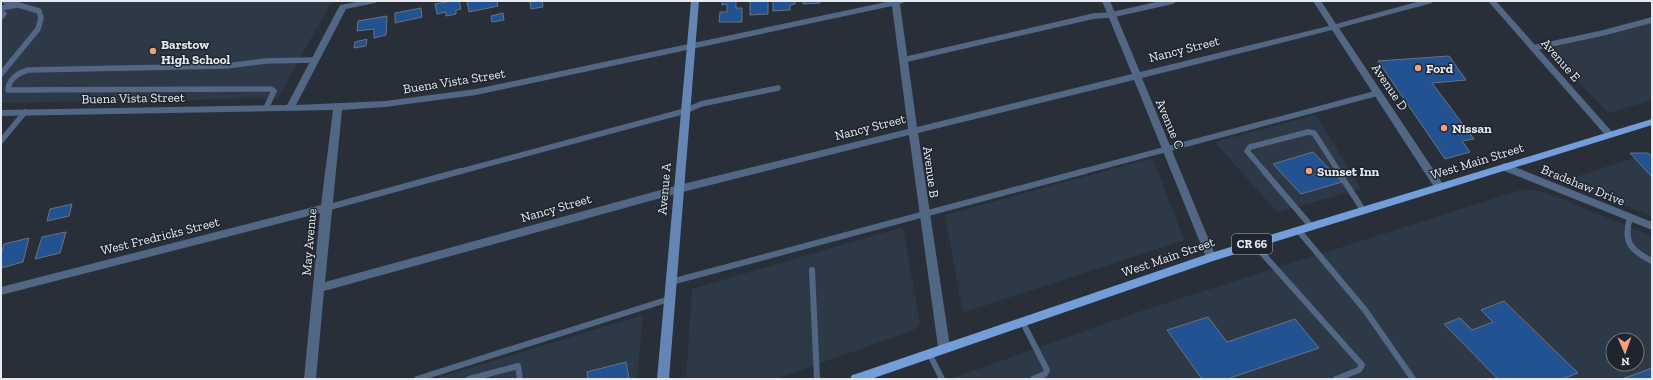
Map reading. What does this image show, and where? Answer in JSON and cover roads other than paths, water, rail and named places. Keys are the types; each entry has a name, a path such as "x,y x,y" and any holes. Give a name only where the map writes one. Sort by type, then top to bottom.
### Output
{"main road":[{"name":"West Main Street","path":"856,379 944,347 1211,257 1652,122"}],"street":[{"path":"290,108 343,7 375,1"},
{"name":"Avenue A","path":"663,379 694,1"},
{"name":"Avenue C","path":"1106,1 1211,257"},
{"name":"Avenue D","path":"1317,1 1440,187"},
{"name":"Nancy Street","path":"319,288 679,188 1136,76 1334,26 1416,3 1429,1"},
{"name":"Avenue E","path":"1492,1 1610,135"},
{"name":"Buena Vista Street","path":"1,113 338,107 385,104 476,92 898,2"},
{"name":"Avenue B","path":"898,2 903,60 912,131 944,347"},
{"name":"May Avenue","path":"310,379 326,208 338,107"},
{"name":"Bradshaw Drive","path":"1505,167 1652,226"},
{"name":"West Fredricks Street","path":"1,291 326,208"}],"lane":[{"path":"1,74 38,29 41,18 39,11 5,1"},
{"path":"903,60 1094,16 1111,15 1173,1"},
{"path":"1,8 17,4"},
{"path":"1,12 4,14 1,17"},
{"path":"1533,48 1603,33 1652,20"},
{"path":"266,108 274,91 271,89 8,90 7,86 15,76 28,70 226,66 266,61 315,60"},
{"path":"326,208 685,111 701,104 778,88"},
{"path":"671,282 924,213 1378,93"},
{"path":"1,141 25,112"},
{"path":"1311,226 1247,152 1250,147 1308,132 1314,133 1363,210"},
{"path":"1630,217 1627,226 1628,243 1631,249 1652,261"},
{"path":"1298,230 1366,310 1413,379"},
{"path":"1254,244 1362,365 1359,370 1336,379"},
{"path":"812,270 817,379"},
{"path":"417,379 669,299"},
{"path":"1022,321 1047,370 1045,374 1033,379"},
{"path":"929,353 942,379"},
{"path":"469,379 518,366 520,379"}],"place":[{"name":"Barstow High School","path":"153,51"},
{"name":"Ford","path":"1418,68"},
{"name":"Nissan","path":"1444,128"},
{"name":"Sunset Inn","path":"1309,171"}]}
